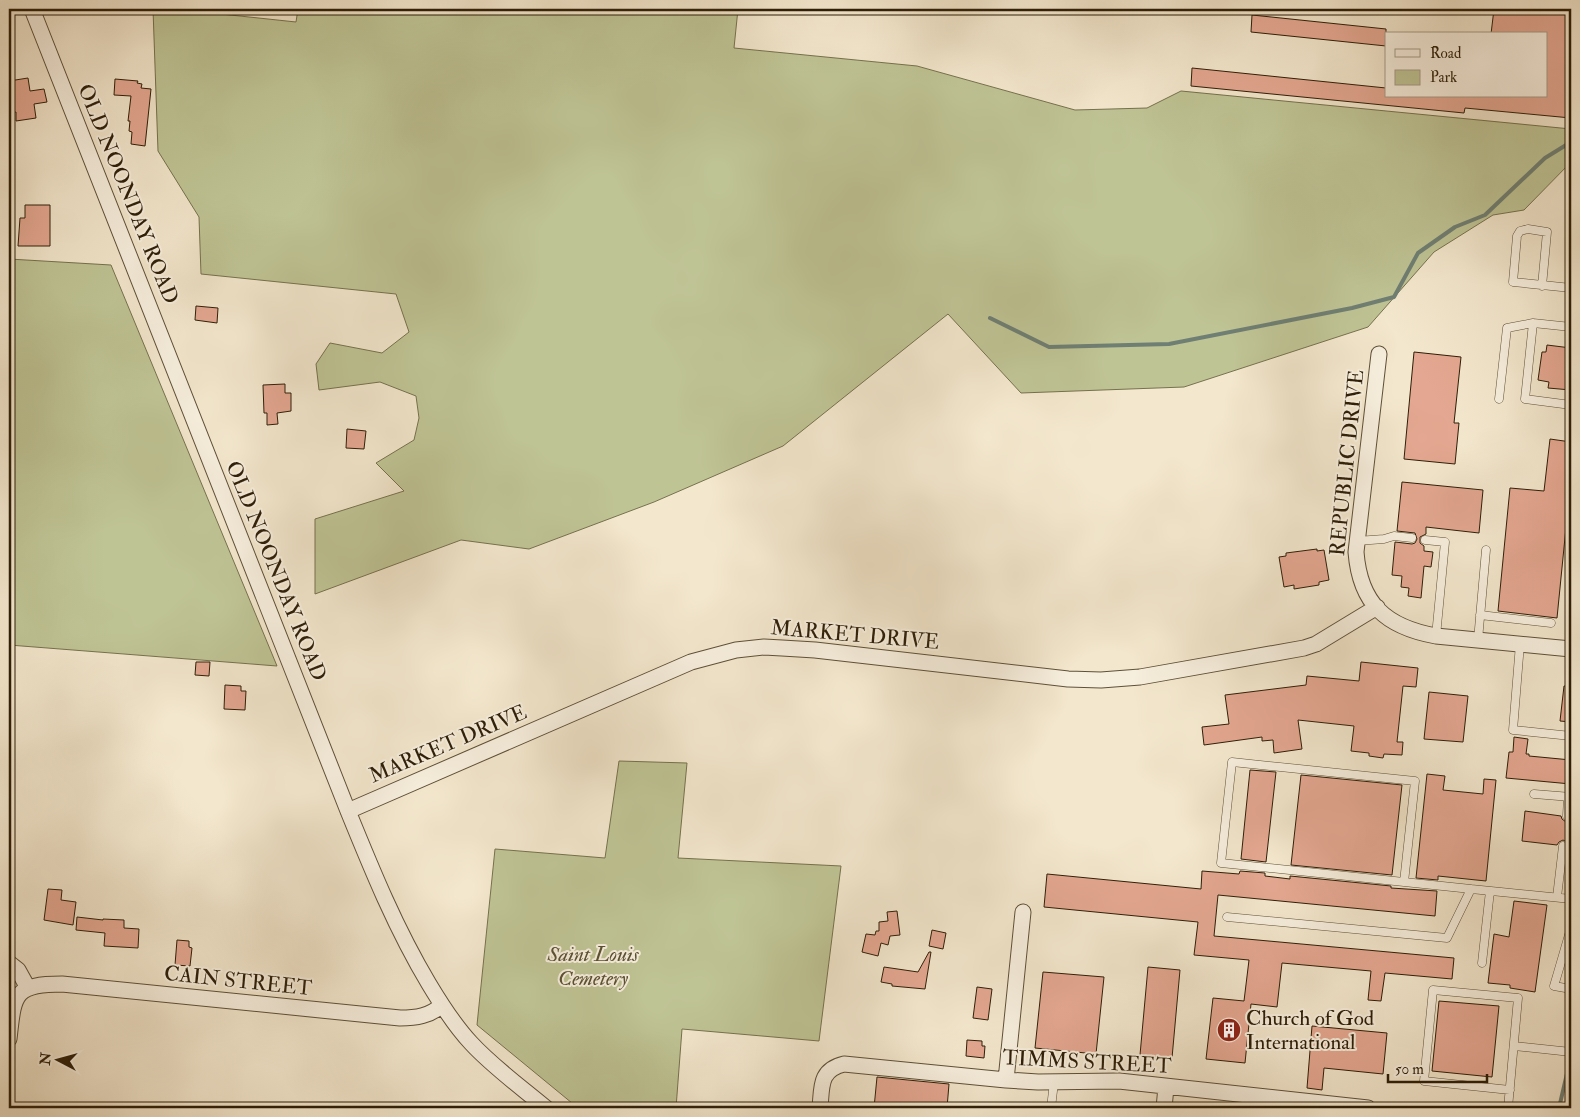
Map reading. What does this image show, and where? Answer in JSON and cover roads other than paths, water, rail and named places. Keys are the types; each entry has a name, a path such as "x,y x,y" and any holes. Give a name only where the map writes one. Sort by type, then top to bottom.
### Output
{"street":[{"name":"OLD NOONDAY ROAD","path":"32,9 382,894 401,934 442,1006 471,1044 546,1108"},
{"name":"REPUBLIC DRIVE","path":"1379,354 1356,552 1359,576 1364,589 1387,618 1405,628 1436,636 1571,649"},
{"name":"MARKET DRIVE","path":"348,811 691,662 736,650 764,647 815,650 1068,679 1110,680 1162,674 1304,648 1316,644 1377,607"},
{"path":"1006,1080 1023,912"},
{"path":"9,963 18,970 28,988 18,995 12,1010 9,1039"},
{"name":"CAIN STREET","path":"28,988 40,984 62,984 400,1018 418,1018 436,1011 442,1006"},
{"name":"TIMMS STREET","path":"820,1108 823,1081 827,1072 833,1066 844,1064 1006,1080 1119,1082 1368,1108"},
{"path":"1164,1108 1166,1087"}],"lane":[{"path":"1542,286 1547,232 1528,229 1520,230 1517,236 1513,282 1542,286 1571,288"},
{"path":"1499,399 1507,328 1532,323 1571,327"},
{"path":"1532,323 1525,399 1571,405"},
{"path":"1357,541 1384,539 1394,536 1412,538"},
{"path":"1425,540 1445,542 1436,636"},
{"path":"1478,640 1486,550"},
{"path":"1480,615 1552,623"},
{"path":"1520,644 1513,730 1571,736"},
{"path":"1404,882 1415,781 1232,762 1221,863 1490,891 1557,897 1571,899"},
{"path":"1534,794 1570,797 1567,816"},
{"path":"1557,897 1563,846"},
{"path":"1227,917 1447,938 1471,889"},
{"path":"1482,963 1490,891"},
{"path":"1571,928 1554,986 1571,989"},
{"path":"1508,1108 1510,1090 1514,1046 1518,998 1433,990 1424,1081 1510,1090"},
{"path":"1514,1046 1571,1052"},
{"path":"1051,1108 1054,1082"}],"waterway":[{"path":"990,318 1049,347 1169,344 1352,308 1394,297 1418,253 1455,227 1485,215 1545,158 1571,142"},
{"path":"1559,1108 1569,1065"}],"place":[{"name":"Church of God International","path":"1229,1030"}],"park label":[{"name":"Saint Louis Cemetery","path":"593,966"}]}
